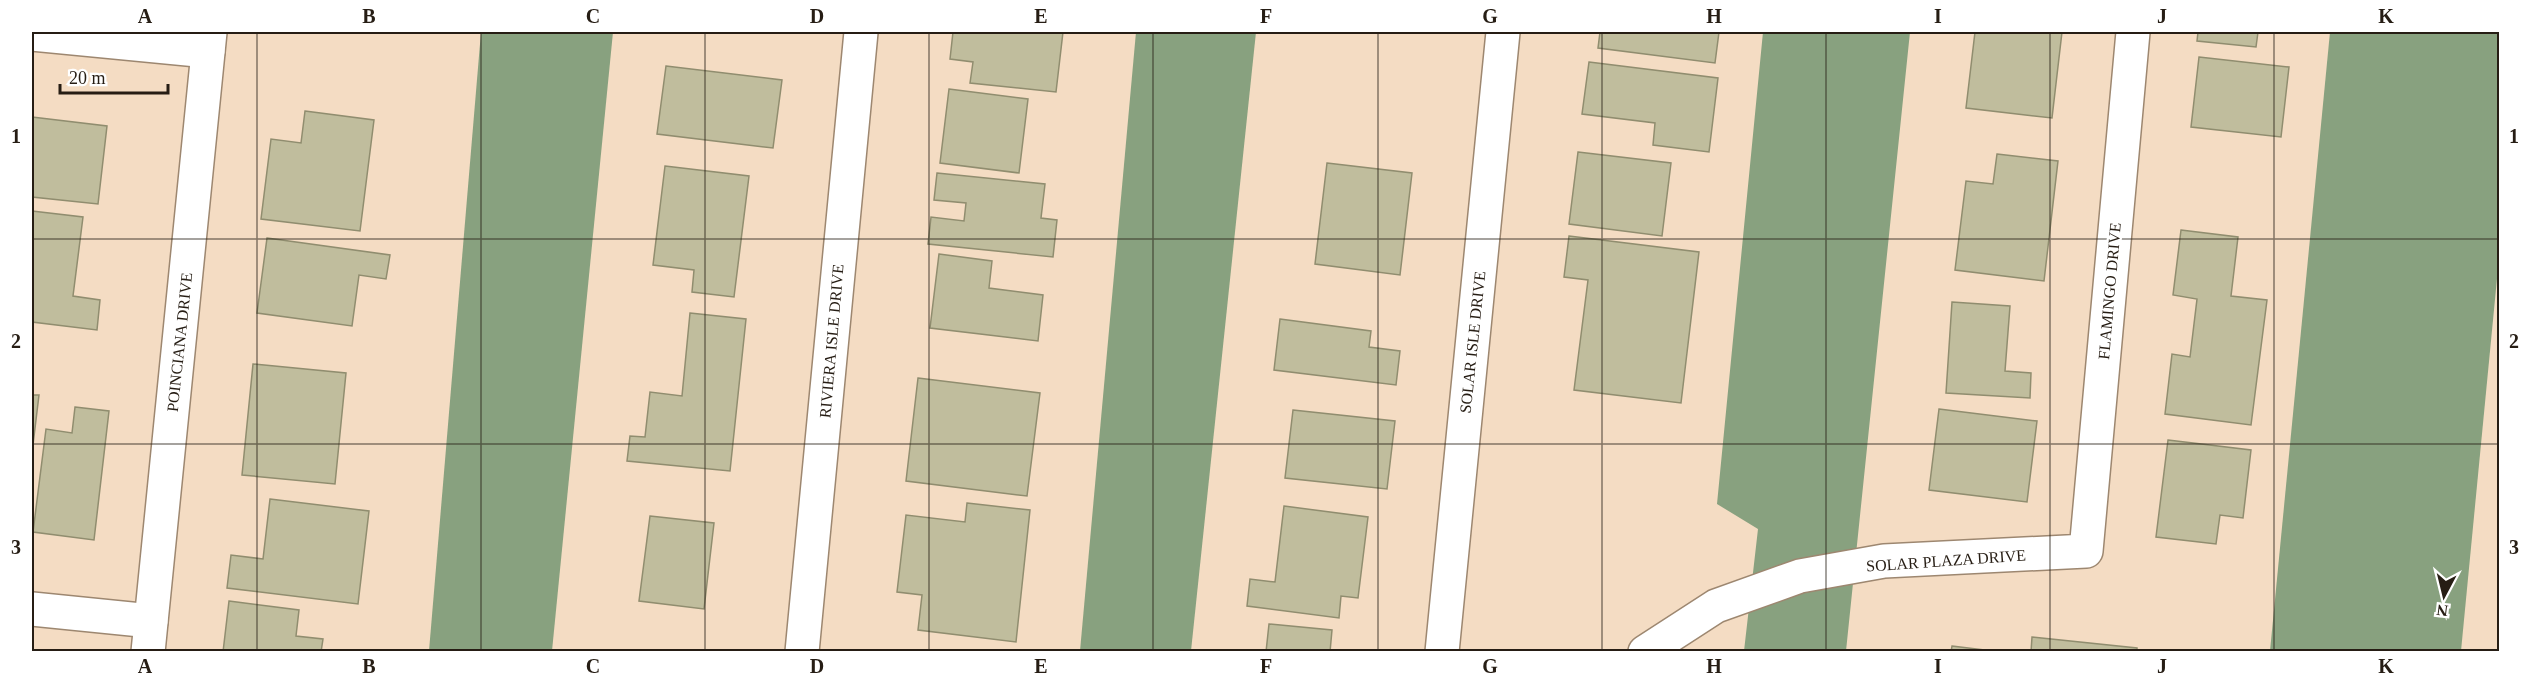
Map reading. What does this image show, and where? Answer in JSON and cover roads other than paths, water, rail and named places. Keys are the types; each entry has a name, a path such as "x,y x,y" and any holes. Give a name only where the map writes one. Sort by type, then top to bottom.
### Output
{"street":[{"name":"RIVIERA ISLE DRIVE","path":"802,651 861,32"},
{"name":"SOLAR ISLE DRIVE","path":"1442,651 1503,32"},
{"name":"FLAMINGO DRIVE","path":"2086,551 2133,32"},
{"path":"32,34 209,41"},
{"name":"POINCIANA DRIVE","path":"149,636 209,41"},
{"name":"SOLAR PLAZA DRIVE","path":"1645,651 1716,606 1800,576 1884,561 2086,551"},
{"path":"32,609 149,636"}]}
